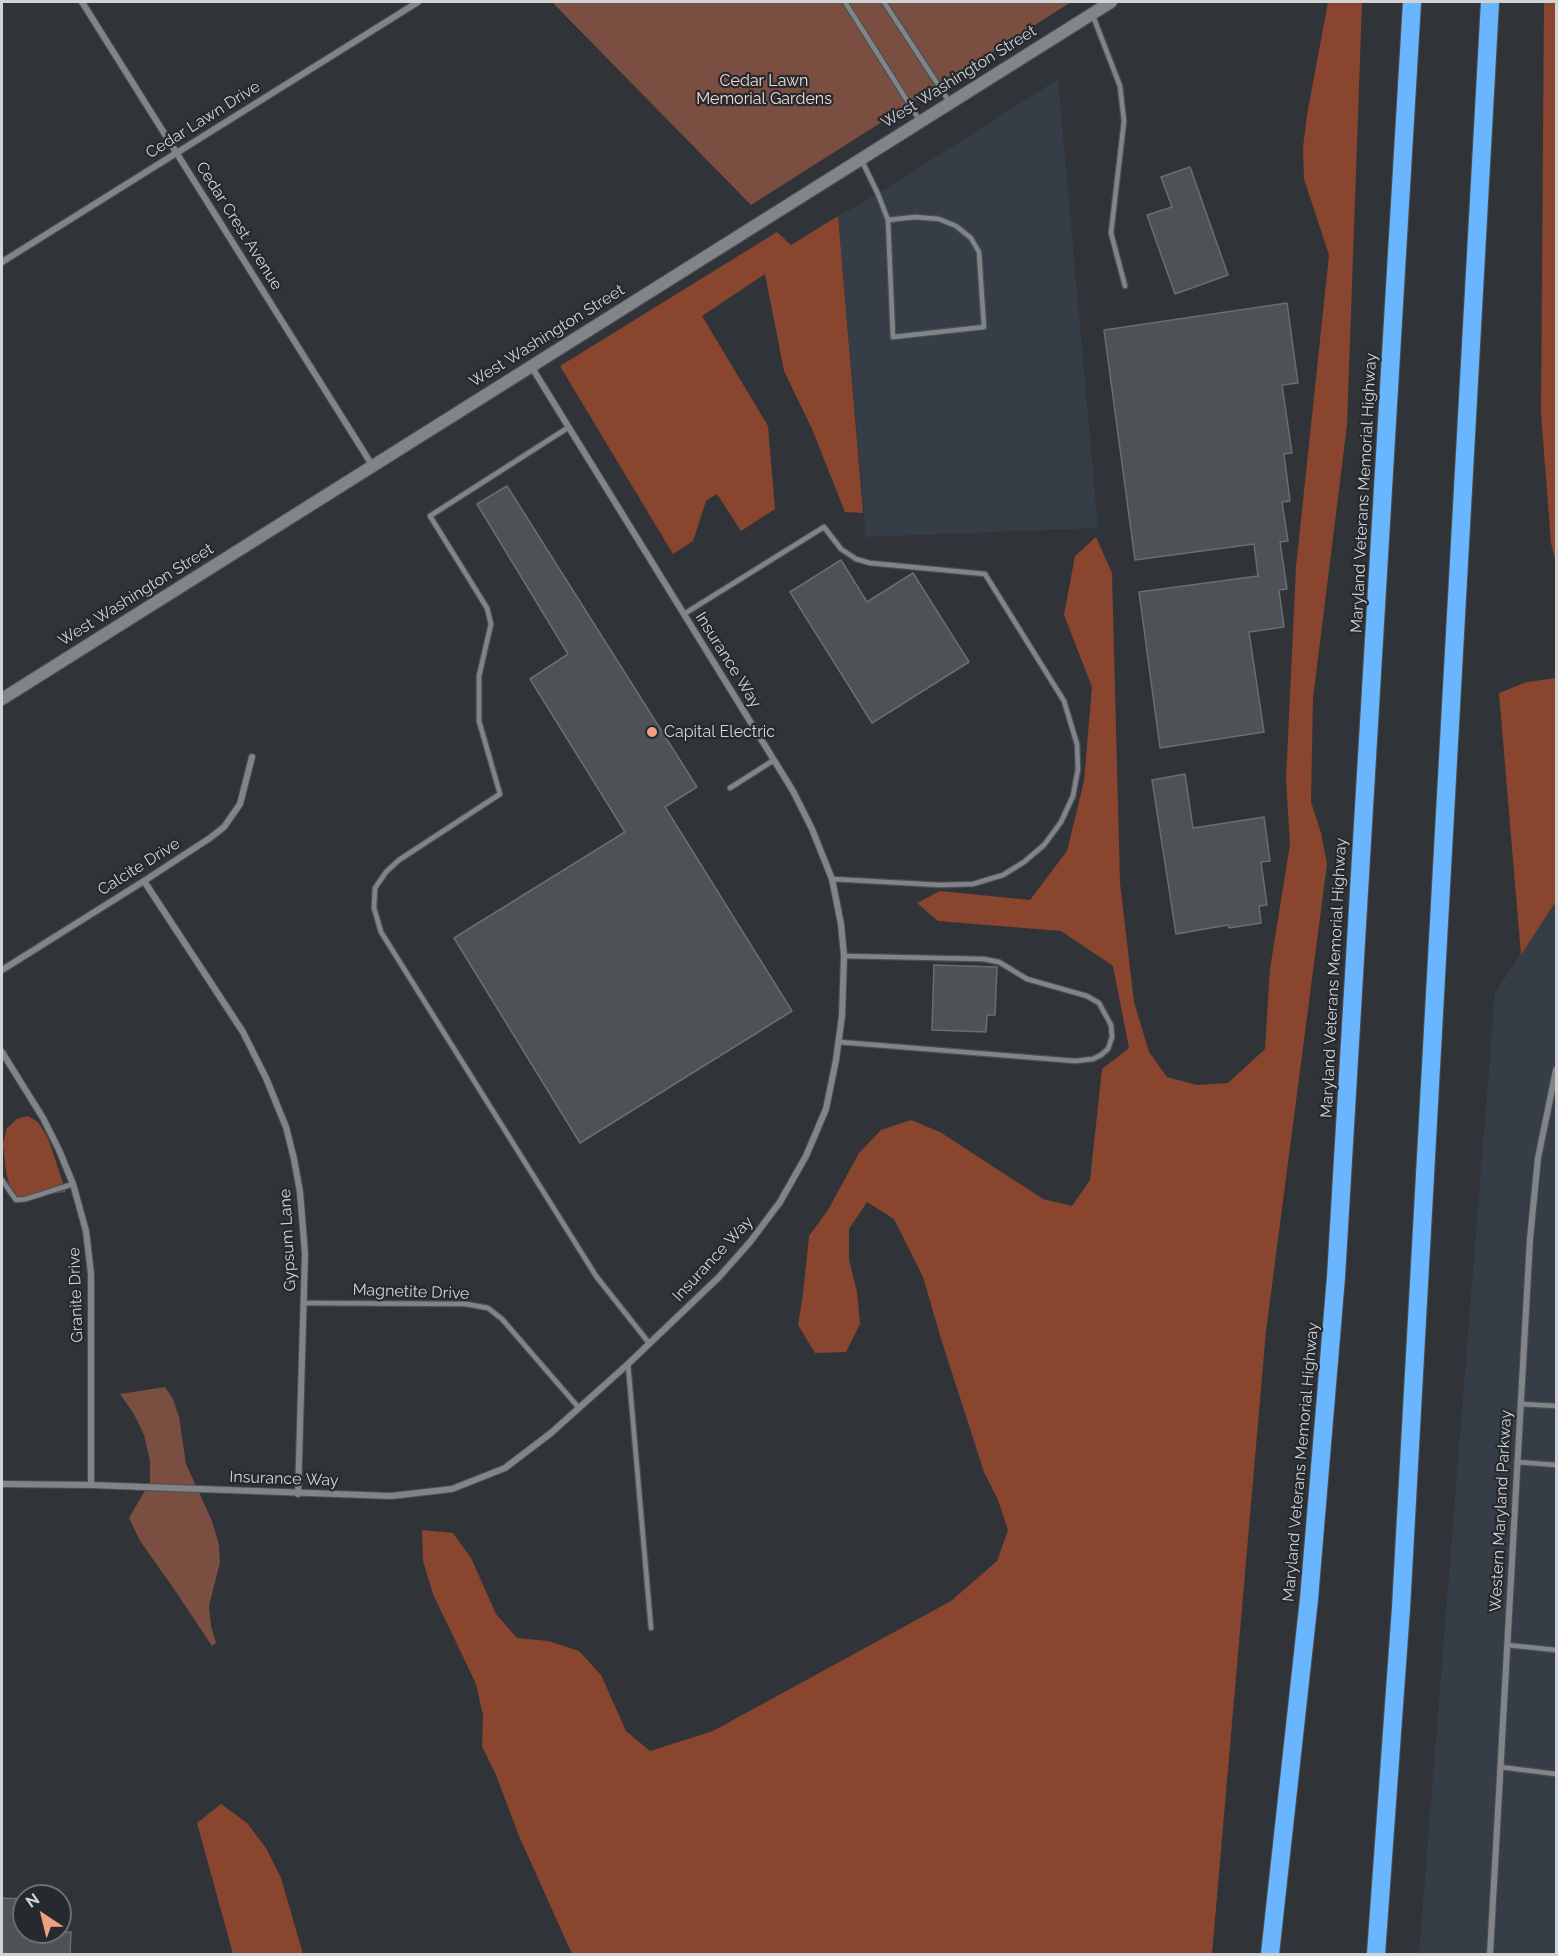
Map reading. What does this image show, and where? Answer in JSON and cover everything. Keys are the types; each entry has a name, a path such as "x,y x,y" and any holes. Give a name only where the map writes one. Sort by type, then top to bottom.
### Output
{"highway":[{"name":"Maryland Veterans Memorial Highway","path":"1270,1954 1309,1599 1336,1277 1412,2"},
{"path":"1376,1954 1401,1596 1490,2"}],"main road":[{"name":"West Washington Street","path":"2,699 1111,2"}],"street":[{"name":"Cedar Crest Avenue","path":"82,2 372,465"},
{"name":"Cedar Lawn Drive","path":"2,262 418,2"},
{"name":"Insurance Way","path":"2,1484 391,1496 452,1489 505,1468 551,1433 628,1364 719,1277 750,1242 780,1202 806,1156 826,1109 842,1016 844,956 841,924 832,879 793,791 531,366"},
{"name":"Calcite Drive","path":"2,970 144,881 224,827 240,804 252,756"},
{"name":"Gypsum Lane","path":"144,881 243,1032 266,1078 282,1118 294,1159 300,1192 305,1254 298,1494"},
{"name":"Granite Drive","path":"2,1053 43,1118 59,1150 73,1184 86,1231 91,1274 91,1485"},
{"name":"Western Maryland Parkway","path":"1490,1954 1530,1239 1538,1158 1557,1070"}],"lane":[{"path":"845,2 920,121"},
{"path":"884,2 950,103"},
{"path":"1092,13 1119,86 1122,104 1124,122 1111,233 1125,286"},
{"path":"861,158 888,220 892,337 984,327 979,252 971,238 956,226 939,219 915,216 888,220"},
{"path":"569,427 430,516 487,608 491,624 479,676 479,721 500,794 393,866 375,888 374,908 381,932 596,1276 649,1343"},
{"path":"684,614 824,527 841,549 856,559 870,563 985,574 1064,701 1077,744 1078,769 1073,796 1061,822 1044,845 1024,862 1003,875 973,884 940,885 832,879"},
{"path":"730,788 774,760"},
{"path":"839,1042 1075,1060 1093,1059 1101,1055 1108,1049 1112,1037 1111,1025 1099,1003 1087,996 1027,979 999,962 983,959 844,956"},
{"path":"2,1180 16,1200 73,1184"},
{"name":"Magnetite Drive","path":"305,1303 466,1304 488,1308 502,1319 579,1408"},
{"path":"628,1364 651,1628"},
{"path":"1521,1404 1557,1407"},
{"path":"1517,1462 1557,1465"},
{"path":"1507,1645 1557,1650"},
{"path":"1500,1767 1557,1774"}],"shaded area":[{"path":"1328,2 1362,2 1347,425 1313,698 1311,802 1321,833 1327,864 1266,1331 1212,1954 572,1954 482,1746 483,1715 476,1684 433,1594 423,1561 422,1530 453,1533 471,1558 496,1614 517,1638 548,1641 579,1651 601,1675 626,1731 650,1751 713,1731 951,1601 997,1561 1008,1530 998,1500 984,1472 923,1277 894,1219 867,1202 849,1229 849,1260 857,1292 860,1324 846,1352 815,1353 798,1325 809,1236 828,1210 859,1153 881,1130 911,1120 940,1132 1043,1199 1072,1206 1090,1180 1102,1069 1129,1048 1113,966 1061,931 938,921 917,903 940,891 1030,900 1067,851 1084,781 1092,687 1064,615 1075,556 1096,537 1112,573 1120,883 1134,1002 1149,1052 1167,1077 1197,1085 1228,1083 1265,1049 1270,969 1290,844 1286,780 1296,567 1329,255 1304,179 1303,148"},
{"path":"1544,2 1556,2 1556,563 1551,543 1541,413"},
{"path":"1058,79 1098,528 866,537 838,216 878,194"},
{"path":"838,216 863,513 845,512 812,429 784,371 765,274 702,316 768,426 775,509 741,531 717,494 706,501 693,541 673,554 560,366 777,232 791,245"},
{"path":"1556,678 1556,901 1521,955 1499,693 1527,682"},
{"path":"1556,900 1556,1954 1419,1954 1495,993"},
{"path":"28,1116 38,1122 48,1138 66,1192 13,1198 6,1172 3,1144 7,1128 17,1119"},
{"path":"221,1804 247,1823 266,1848 281,1878 303,1954 233,1954 197,1823"}],"green space":[{"name":"Cedar Lawn Memorial Gardens","path":"552,2 1071,2 751,205"},
{"path":"165,1387 173,1399 179,1417 186,1464 212,1521 219,1545 220,1562 209,1606 216,1643 212,1646 140,1541 129,1518 150,1482 150,1461 144,1435 134,1414 120,1394"}],"building":[{"path":"1190,167 1228,275 1175,294 1147,215 1172,207 1161,177"},
{"path":"1287,303 1298,383 1282,385 1292,453 1284,454 1290,501 1282,502 1288,541 1280,542 1287,589 1279,590 1284,627 1249,632 1264,732 1160,748 1139,592 1258,576 1254,544 1135,560 1104,330"},
{"path":"507,486 697,787 665,807 792,1011 580,1143 454,938 625,832 530,679 568,654 477,504"},
{"path":"841,560 867,602 913,573 969,662 872,723 790,592"},
{"path":"1185,774 1193,828 1264,817 1270,861 1261,862 1267,905 1259,906 1261,923 1229,928 1228,925 1176,934 1152,780"},
{"path":"934,965 997,967 995,1015 987,1015 986,1032 932,1030"},
{"path":"2,1898 12,1898 12,1944 70,1944 70,1954 2,1954"}],"place":[{"name":"Capital Electric","path":"652,732"}]}
